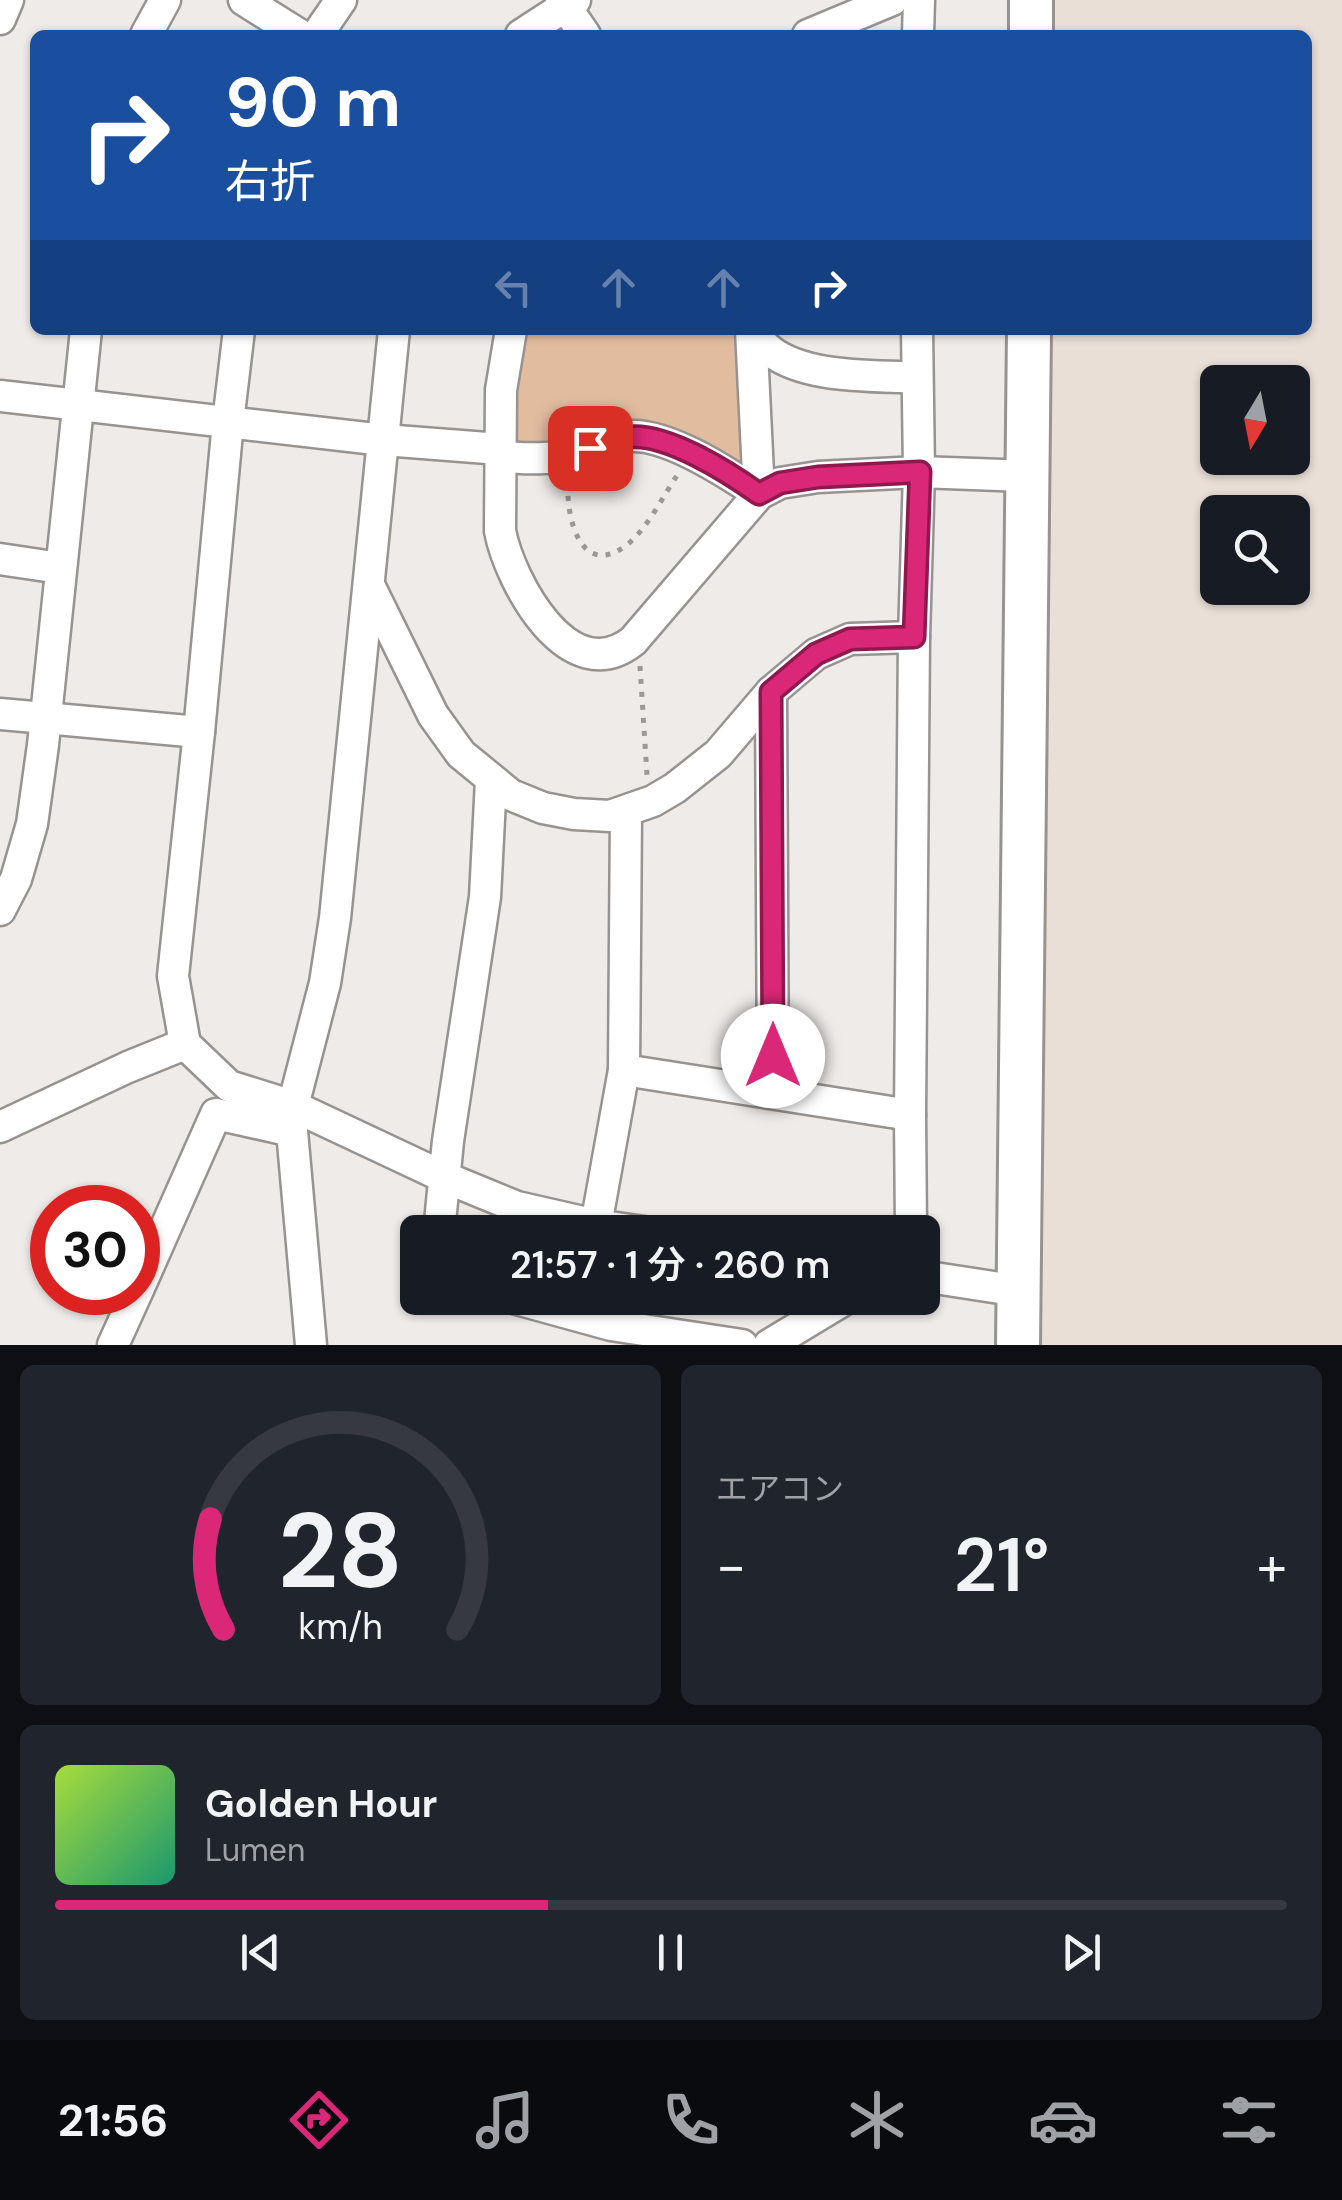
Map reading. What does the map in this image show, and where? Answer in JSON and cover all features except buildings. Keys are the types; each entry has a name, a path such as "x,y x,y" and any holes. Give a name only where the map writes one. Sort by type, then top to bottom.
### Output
{"street":[{"path":"0,19 8,0"},
{"path":"149,30 165,0"},
{"path":"244,0 292,30"},
{"path":"320,30 342,0"},
{"path":"820,30 892,0"},
{"path":"918,0 918,30"},
{"path":"1030,30 1031,0"},
{"path":"528,30 567,2 582,30"},
{"path":"0,910 25,854 37,790 85,335"},
{"path":"238,335 174,976 184,1044 229,1086 292,1119 517,1207 552,1215"},
{"path":"311,1345 292,1119 335,918 394,335"},
{"path":"509,335 501,390 500,530 504,548 538,616 580,650 594,654 621,650 632,641 759,494 780,483 818,477 920,472 1028,476"},
{"path":"752,335 759,494"},
{"path":"756,335 769,350 795,364 824,371 917,378"},
{"path":"911,1215 914,637 920,472 918,335"},
{"path":"1018,1345 1029,335"},
{"path":"0,396 540,458 569,455 632,436 657,440 712,463 759,494"},
{"path":"0,559 60,568"},
{"path":"370,586 433,715 462,754 511,795 542,808 574,814 610,816 675,788 718,754 771,692 816,654 850,639 914,637"},
{"path":"771,692 773,1092"},
{"path":"0,714 199,732"},
{"path":"441,1215 485,897 491,780"},
{"path":"598,1215 624,1070 638,807"},
{"path":"0,1126 184,1044"},
{"path":"624,1070 910,1114"},
{"path":"160,1239 216,1114 292,1119"},
{"path":"940,1279 1019,1291"},
{"path":"113,1345 126,1315"},
{"path":"573,1315 612,1326 742,1345"},
{"path":"769,1345 819,1315"}],"path":[{"path":"569,455 570,522 579,542 596,556 616,551 634,538 690,454"},
{"path":"632,641 640,656 638,807"}],"shaded area":[{"path":"1038,0 1342,0 1342,1345 1031,1345 1037,335 1312,335 1312,30 1038,30"},
{"path":"523,335 740,335 752,458 739,471 658,429 560,448 520,445 513,420"}],"route":[{"path":"590,448 632,436 657,440 712,463 759,494 780,483 818,477 920,472 914,637 850,639 816,654 771,692 773,1056"}]}
